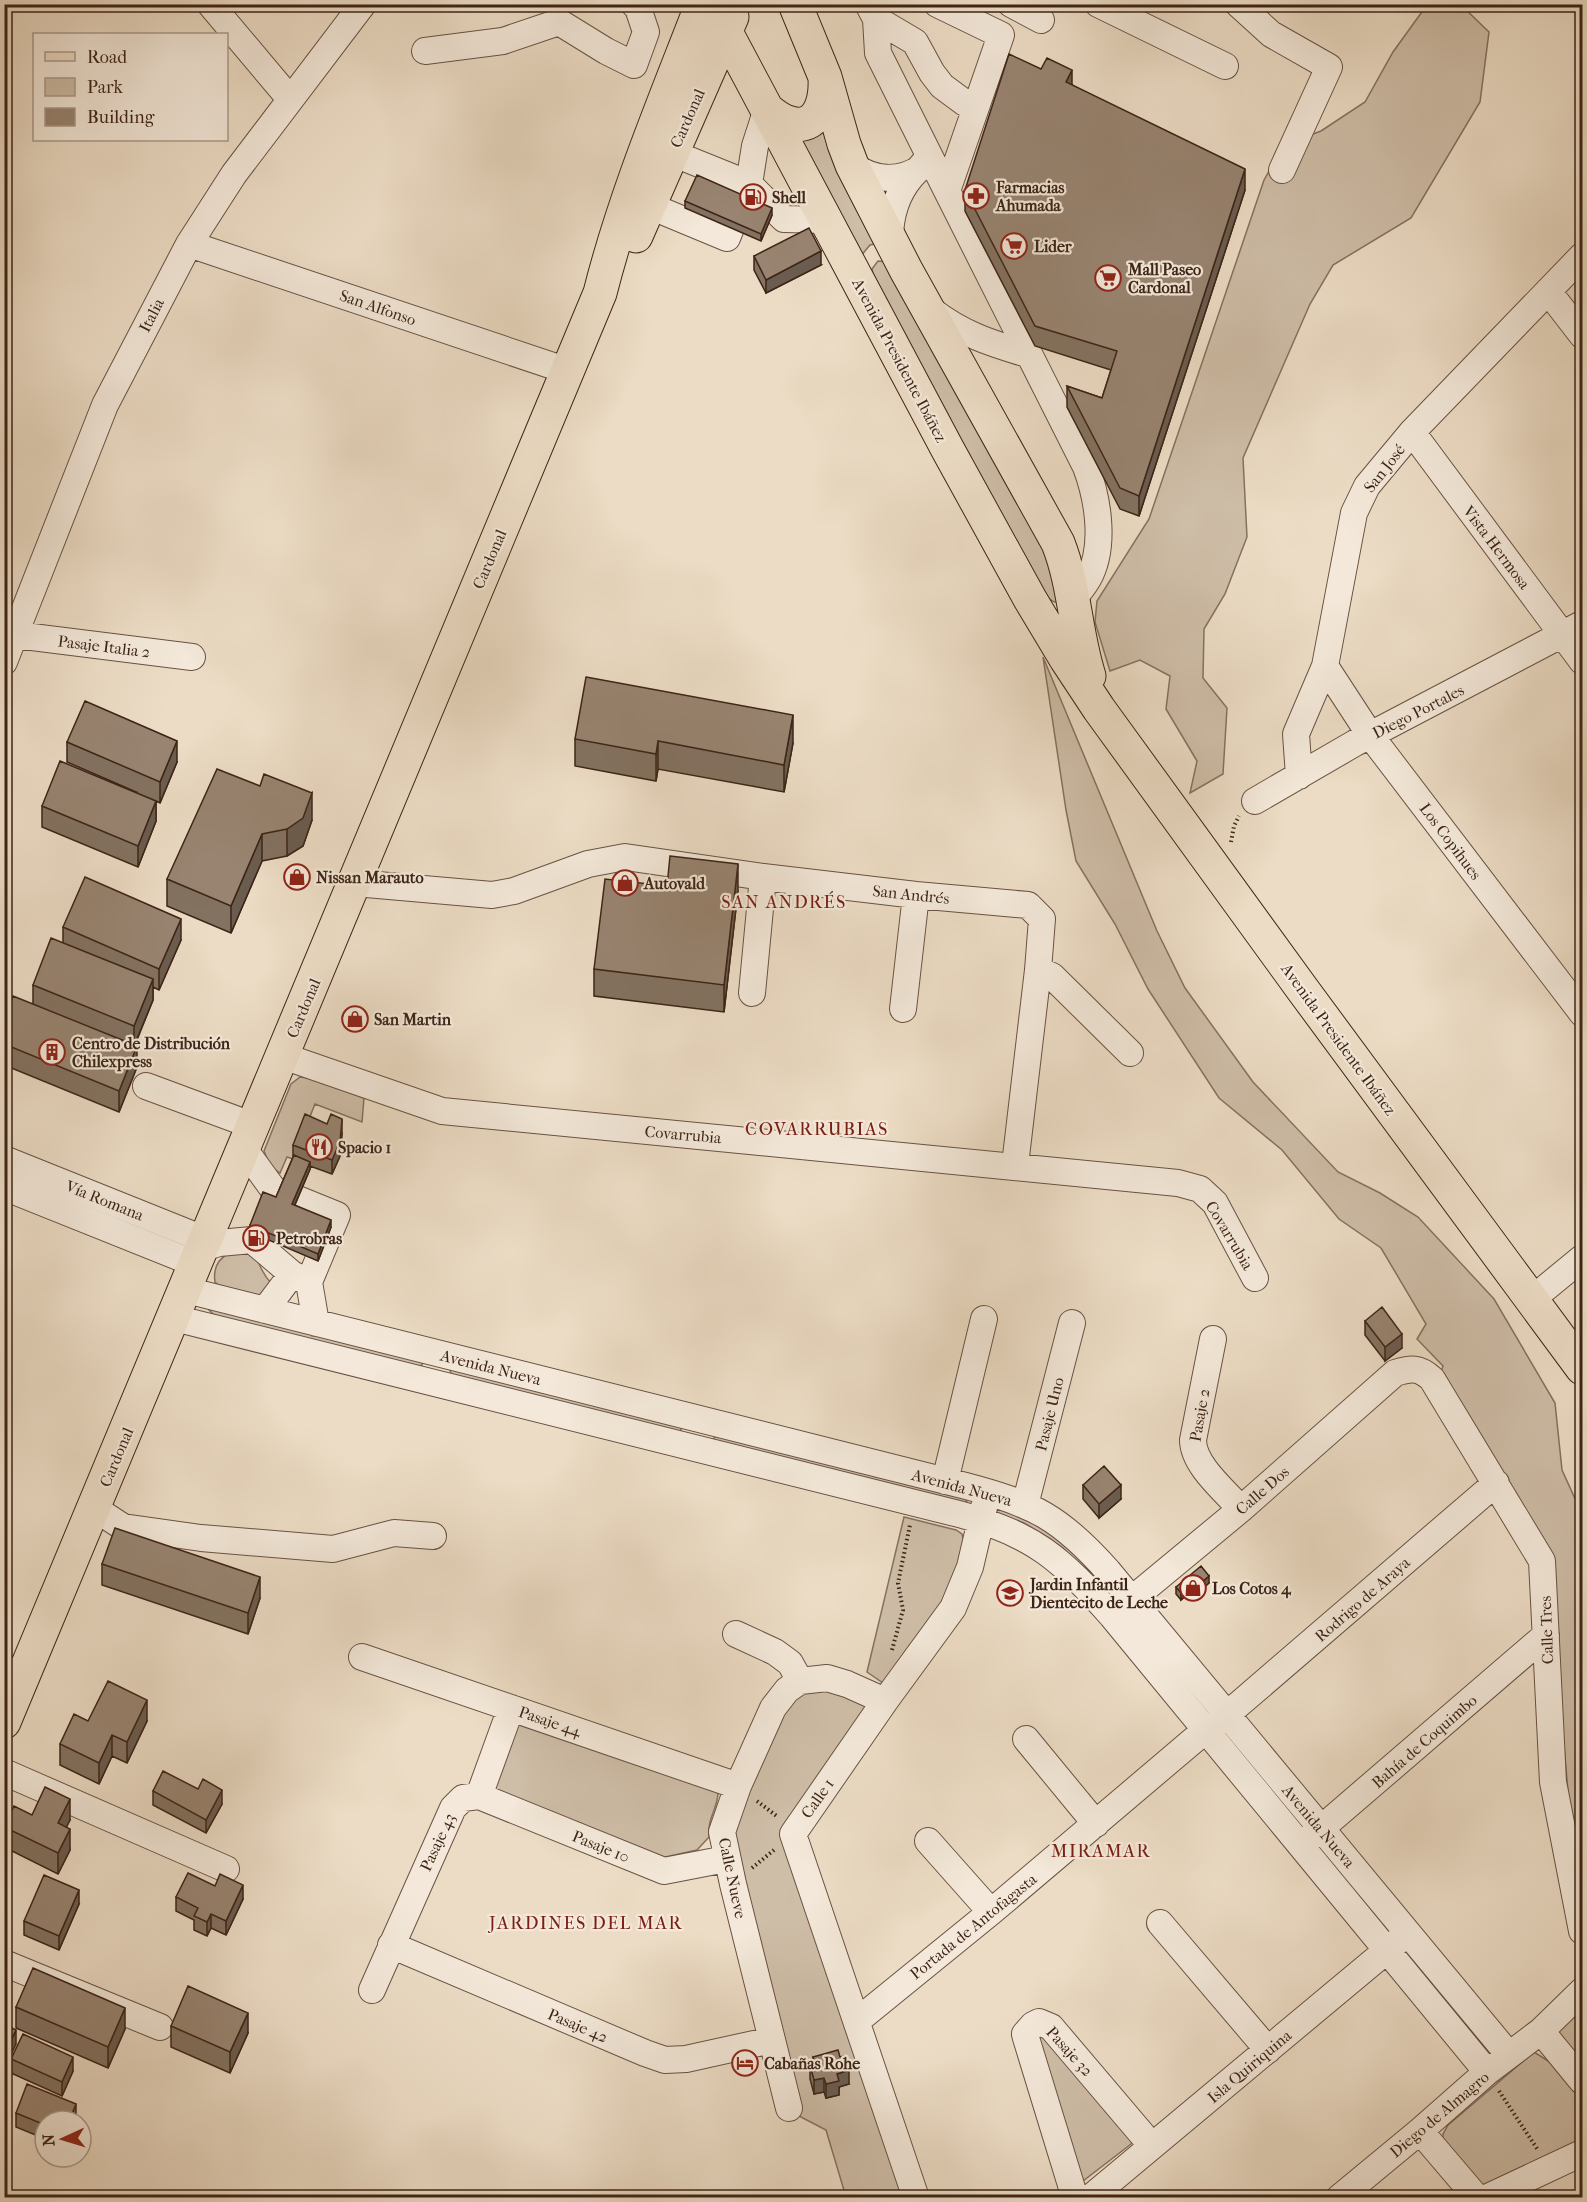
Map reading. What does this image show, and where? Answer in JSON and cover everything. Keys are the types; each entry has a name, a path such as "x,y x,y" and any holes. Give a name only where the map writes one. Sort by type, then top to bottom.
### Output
{"main road":[{"path":"680,61 683,33 682,4"},
{"name":"Cardonal","path":"4,1722 14,1673 94,1508 600,293 625,208 702,4"},
{"name":"Avenida Presidente Ibáñez","path":"795,4 825,77 852,165 906,270 1059,543 1069,574 1082,653 1099,709"},
{"name":"Cardonal","path":"600,293 629,250 650,206 724,14"},
{"name":"Avenida Presidente Ibáñez","path":"724,14 767,109 861,288 1030,598 1099,709 1582,1368"},
{"path":"767,109 784,123 807,122 818,114 823,106 826,90 825,77"},
{"path":"861,288 860,271 872,254 887,254 895,257 906,270"},
{"path":"1030,598 1047,612 1065,608 1074,598"}],"street":[{"path":"210,4 290,99"},
{"name":"Italia","path":"4,662 105,405 189,244 234,174 363,4"},
{"path":"425,51 503,41 559,22 634,65 646,32 638,8 634,4"},
{"path":"937,4 1001,35 947,191"},
{"path":"1011,4 1041,20"},
{"path":"1098,4 1225,66"},
{"path":"1238,4 1271,34 1329,67 1282,170"},
{"path":"872,12 915,42 942,86 965,103"},
{"path":"872,12 878,53 926,161 947,191 1093,485 1098,542 1088,579 1074,598"},
{"path":"745,193 755,146 767,109"},
{"path":"672,153 745,193 784,219 825,220"},
{"path":"852,165 861,171 882,178 905,176 926,161"},
{"path":"890,239 890,225 897,199 904,186 926,161"},
{"path":"650,206 727,238 731,228"},
{"name":"San Alfonso","path":"189,244 568,371"},
{"name":"San José","path":"1299,776 1296,734 1325,666 1354,513 1367,486 1412,432 1582,256"},
{"path":"1548,291 1582,334"},
{"path":"926,305 960,330 985,342 1028,354"},
{"name":"Vista Hermosa","path":"1412,432 1573,630 1582,661"},
{"path":"1059,543 1066,544 1082,540 1089,530 1096,509"},
{"name":"Diego Portales","path":"1255,801 1370,735 1573,630"},
{"name":"Pasaje Italia 2","path":"16,635 192,657"},
{"name":"Los Copihues","path":"1325,666 1370,735 1582,1013"},
{"name":"San Andrés","path":"355,883 492,895 514,891 588,864 625,857 763,877 916,895 1028,904 1042,919 1015,1165"},
{"path":"752,993 763,877"},
{"path":"903,1009 916,895"},
{"path":"1038,969 1052,976 1130,1053"},
{"name":"Covarrubia","path":"283,1056 442,1111 1015,1165 1178,1183 1200,1189 1215,1203 1255,1278"},
{"path":"146,1086 249,1138 263,1214 301,1278 316,1323"},
{"name":"Vía Romana","path":"4,1160 193,1272"},
{"name":"Vía Romana","path":"4,1188 193,1272"},
{"path":"193,1272 263,1214 337,1215 301,1278 265,1310"},
{"path":"1531,1300 1582,1258"},
{"name":"Avenida Nueva","path":"193,1272 265,1310 988,1492 1025,1505 1055,1521 1081,1541 1132,1599 1509,2055"},
{"name":"Avenida Nueva","path":"193,1272 432,1382 981,1520 1019,1534 1070,1570 1112,1616 1487,2072"},
{"path":"945,1481 984,1319"},
{"name":"Pasaje Uno","path":"1025,1505 1072,1323"},
{"name":"Pasaje 2","path":"1213,1340 1193,1440 1193,1452 1198,1462 1241,1509"},
{"path":"432,1382 440,1354"},
{"name":"Calle Dos","path":"1112,1616 1241,1509 1395,1372 1413,1367"},
{"name":"Calle Tres","path":"1413,1367 1432,1379 1542,1561 1553,1782 1582,1931"},
{"path":"696,1448 702,1420"},
{"name":"Rodrigo de Araya","path":"1227,1714 1496,1483"},
{"name":"Calle 1","path":"916,2198 794,1832 953,1608 970,1567 988,1492"},
{"path":"94,1508 123,1527 201,1538 300,1547 333,1549 394,1533 433,1536"},
{"path":"736,1634 775,1652 790,1663 800,1681 827,1678 885,1701"},
{"name":"Bahía de Coquimbo","path":"1300,1845 1322,1829 1546,1635"},
{"name":"Pasaje 44","path":"362,1656 738,1786"},
{"name":"Calle Nueve","path":"789,2108 726,1858 722,1832 738,1786 773,1708 787,1690 800,1681"},
{"path":"479,1796 512,1708"},
{"name":"Portada de Antofagasta","path":"857,2021 1227,1714"},
{"path":"1026,1739 1096,1824"},
{"path":"4,1772 226,1869"},
{"name":"Pasaje 10","path":"479,1796 664,1871 726,1858"},
{"name":"Pasaje 43","path":"372,1990 453,1808 463,1798 479,1796"},
{"path":"928,1841 991,1912"},
{"path":"1160,1923 1268,2050"},
{"name":"Isla Quiriquina","path":"1090,2198 1408,1933"},
{"name":"Pasaje 42","path":"391,1945 645,2054 665,2060 686,2059 772,2040"},
{"path":"4,1963 160,2027"},
{"path":"1582,1991 1541,2031 1582,2081"},
{"name":"Pasaje 32","path":"1076,2198 1025,2034 1033,2025 1039,2022 1050,2026 1152,2146"},
{"name":"Diego de Almagro","path":"1339,2198 1487,2072 1541,2031"},
{"path":"1420,2131 1477,2198"},
{"path":"1486,2198 1582,2153"}],"path":[{"path":"1230,848 1231,837 1238,818 1243,810 1255,801"},
{"path":"891,1654 903,1610 898,1583 913,1516"},
{"path":"733,1884 794,1832 738,1786"},
{"path":"1487,2072 1550,2168"}],"green space":[{"path":"1423,5 1461,5 1489,32 1480,102 1411,218 1333,265 1310,304 1243,458 1247,537 1225,594 1204,629 1203,678 1227,708 1223,774 1190,793 1197,761 1166,709 1170,676 1140,660 1110,671 1095,622 1097,601 1149,519 1264,180 1284,145 1321,131 1365,102 1393,52 1424,9"},
{"path":"827,120 880,243 870,245 860,257 791,138"},
{"path":"878,261 888,262 1042,539 1059,603 1048,598 1036,582 873,274 872,269"},
{"path":"1043,657 1157,931 1185,988 1253,1082 1338,1172 1380,1193 1418,1217 1494,1299 1555,1403 1562,1470 1582,1514 1582,1875 1569,1803 1548,1563 1441,1372 1443,1366 1417,1339 1426,1324 1381,1248 1339,1219 1282,1150 1219,1098 1148,989 1115,924 1076,861"},
{"path":"300,1077 310,1078 364,1098 362,1122 315,1104 293,1159 287,1157 280,1173 270,1166 264,1151 291,1084"},
{"path":"229,1253 249,1254 257,1259 271,1283 265,1297 218,1285 215,1282 217,1265"},
{"path":"212,1307 423,1362 419,1366 215,1316 209,1310"},
{"path":"450,1370 681,1427 681,1433 451,1374"},
{"path":"716,1436 966,1499 967,1503 712,1440"},
{"path":"997,1507 1014,1512 1057,1535 1107,1585 1105,1588 1100,1586 1063,1548 1024,1523 994,1512"},
{"path":"904,1517 956,1530 962,1534 965,1546 950,1594 883,1683 867,1672"},
{"path":"809,1684 868,1702 866,1712 786,1827 904,2197 846,2197 826,2130 797,2115 729,1821 778,1710"},
{"path":"516,1719 718,1791 709,1837 697,1850 661,1858 487,1791"},
{"path":"1582,2007 1582,2064 1559,2032 1561,2025"},
{"path":"1039,2029 1135,2141 1083,2181 1078,2180 1033,2033"},
{"path":"1534,2052 1553,2064 1582,2099 1582,2145 1484,2187 1443,2143 1443,2134 1448,2125"}],"building":[{"name":"Mall Paseo Cardonal","path":"1009,54 1041,69 1047,58 1072,70 1066,82 1245,169 1139,496 1120,488 1067,386 1102,398 1117,351 1035,326 965,190"},
{"path":"697,175 772,208 761,234 685,201"},
{"path":"809,228 821,251 766,280 754,256"},
{"path":"586,677 793,715 784,765 658,741 656,754 575,739"},
{"path":"85,701 177,741 160,782 67,742"},
{"path":"60,761 156,801 138,846 42,806"},
{"path":"217,769 260,786 264,774 312,793 303,818 287,829 262,834 231,906 167,879"},
{"path":"670,856 738,864 724,985 594,969 605,879 667,886"},
{"path":"85,877 181,919 159,969 63,927"},
{"path":"51,938 153,979 134,1026 33,985"},
{"path":"13,996 137,1046 119,1091 4,1044 4,1017"},
{"path":"305,1114 327,1124 331,1114 342,1119 340,1142 332,1160 293,1145"},
{"path":"294,1155 310,1162 292,1204 331,1220 318,1254 250,1225 263,1192 276,1197"},
{"path":"1382,1307 1402,1334 1385,1347 1365,1321"},
{"path":"1104,1466 1121,1485 1099,1504 1083,1485"},
{"path":"115,1528 260,1577 248,1613 102,1564"},
{"path":"1201,1566 1209,1576 1193,1590 1189,1586 1181,1593 1176,1587"},
{"path":"108,1681 147,1700 127,1742 112,1735 99,1763 60,1744 74,1714 88,1721"},
{"path":"163,1771 198,1789 203,1779 222,1790 206,1820 153,1791"},
{"path":"45,1787 70,1799 58,1823 70,1829 58,1853 4,1827 14,1806 32,1815"},
{"path":"188,1873 215,1886 220,1874 243,1885 226,1921 211,1914 207,1922 194,1916 198,1908 176,1897"},
{"path":"44,1875 79,1890 59,1936 24,1921"},
{"path":"4,1899 10,1901 4,1916"},
{"path":"33,1968 125,2008 108,2047 16,2007"},
{"path":"188,1986 248,2013 230,2052 171,2026"},
{"path":"4,2024 16,2030 4,2055"},
{"path":"23,2034 73,2057 62,2082 11,2059"},
{"path":"838,2050 840,2057 845,2056 849,2070 837,2074 839,2081 826,2084 824,2078 814,2080 810,2065 815,2064 813,2057"},
{"path":"27,2084 76,2104 74,2109 33,2109 33,2120 16,2113"}],"place":[{"name":"Farmacias Ahumada","path":"976,196"},
{"name":"Shell","path":"753,197"},
{"name":"Lider","path":"1014,246"},
{"name":"Mall Paseo Cardonal","path":"1108,278"},
{"name":"Nissan Marauto","path":"297,877"},
{"name":"Autovald","path":"625,883"},
{"name":"San Martin","path":"355,1019"},
{"name":"Centro de Distribución Chilexpress","path":"52,1052"},
{"name":"Spacio 1","path":"319,1147"},
{"name":"Petrobras","path":"256,1238"},
{"name":"Los Cotos 4","path":"1193,1588"},
{"name":"Jardin Infantil Dientecito de Leche","path":"1010,1593"},
{"name":"Cabañas Rohe","path":"745,2063"}],"district":[{"name":"SAN ANDRÉS","path":"784,902"},
{"name":"COVARRUBIAS","path":"817,1129"},
{"name":"MIRAMAR","path":"1101,1851"},
{"name":"JARDINES DEL MAR","path":"586,1923"}]}
